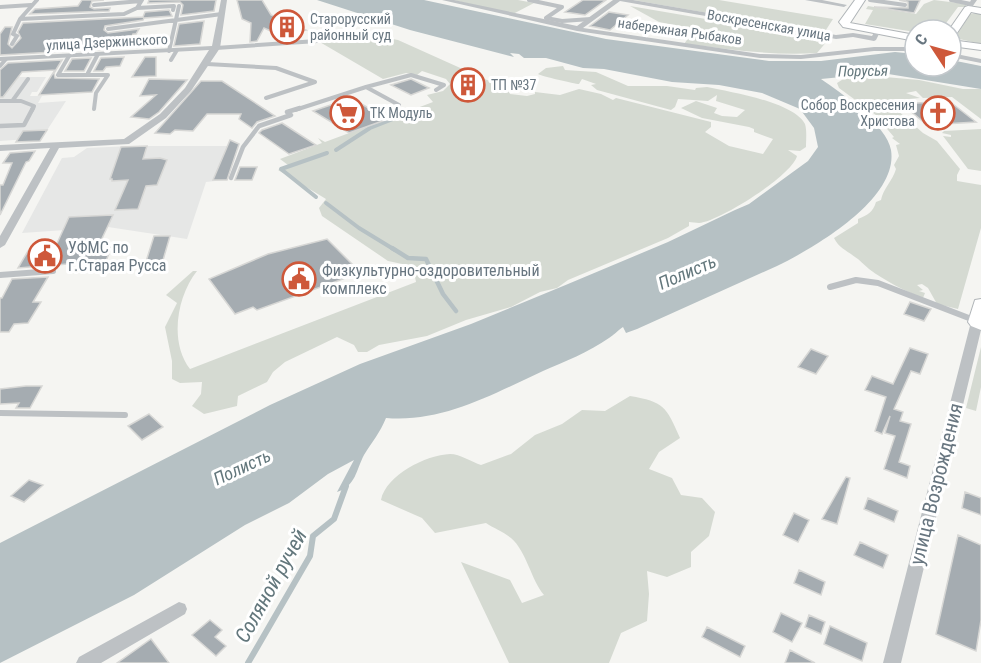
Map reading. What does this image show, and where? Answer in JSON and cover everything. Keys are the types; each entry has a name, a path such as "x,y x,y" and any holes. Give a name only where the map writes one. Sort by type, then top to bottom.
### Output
{"main road":[{"name":"Воскресенская улица","path":"860,0 844,22 854,28 903,36"},
{"path":"960,18 968,3 981,11"}],"street":[{"path":"0,148 126,142 163,116 207,64 218,43 224,0"},
{"name":"набережная Рыбаков","path":"445,0 577,29 771,57 903,49"},
{"path":"577,29 620,0"},
{"name":"Воскресенская улица","path":"620,0 836,37 853,35 874,39 877,32"},
{"path":"808,0 844,5"},
{"name":"улица Дзержинского","path":"3,59 216,48"},
{"path":"963,57 981,61"},
{"path":"0,245 56,145"},
{"name":"улица Возрождения","path":"892,663 980,317"},
{"path":"85,663 179,609"}],"lane":[{"path":"12,44 17,36 13,34 20,19 37,0"},
{"path":"94,4 142,0"},
{"path":"137,8 142,0"},
{"path":"529,0 562,7 546,18 576,21 591,19"},
{"path":"870,0 905,5"},
{"path":"951,0 968,3"},
{"path":"0,7 31,5"},
{"path":"20,19 124,14 137,8 174,6 173,10"},
{"path":"171,60 179,6"},
{"path":"108,29 136,28 178,17 222,14"},
{"path":"216,48 317,41"},
{"path":"88,73 98,54"},
{"path":"69,56 58,75 64,77 88,73 108,75 96,93 94,109"},
{"path":"0,66 3,59"},
{"path":"207,64 269,67 292,72 315,82 266,98"},
{"path":"231,178 243,147 259,126 366,87 411,75 444,85 436,90"},
{"path":"13,100 28,80"},
{"path":"366,87 399,105"},
{"path":"0,101 29,102 34,106 24,125 0,126"},
{"path":"0,275 53,271"},
{"path":"830,287 856,280 878,283 969,316 980,317"},
{"path":"0,413 125,415"}],"shaded area":[{"path":"453,0 518,0 534,3 513,14"},
{"path":"633,0 719,0 833,19 824,33"},
{"path":"934,0 966,4 966,7 958,7 950,18 903,18 903,30 865,24 873,10 866,9 868,6 916,14 924,4"},
{"path":"630,6 828,40 817,53 800,54 750,52 684,44 695,29 659,22"},
{"path":"981,13 981,44 963,40 963,25 970,14"},
{"path":"372,35 398,40 487,80 514,87 508,90 510,94 527,96 535,92 560,95 579,89 601,94 613,100 616,98 711,122 711,127 705,132 729,146 763,154 773,139 754,132 754,129 749,127 702,118 681,108 696,101 717,108 714,113 722,116 737,117 745,110 716,101 717,95 708,101 678,99 671,110 597,90 591,85 596,84 582,79 579,84 538,74 546,68 563,66 565,70 596,72 628,86 667,86 695,90 707,87 745,95 775,104 799,116 806,126 806,147 800,151 788,150 797,156 782,175 753,197 722,215 699,223 689,222 689,226 668,238 568,280 557,288 540,292 511,307 466,320 427,336 379,345 367,352 358,352 354,345 337,337 285,362 273,372 267,382 238,396 237,406 204,414 192,406 201,394 202,382 180,383 172,379 172,361 165,327 177,303 166,295 193,271 197,271 185,293 178,319 179,346 190,369 416,282 414,272 407,265 388,261 322,216 319,208 326,199 278,170 288,165 280,159 322,143 318,138 325,142 387,119 382,116 390,113 396,116 433,102 427,95 443,91 450,84 446,79 422,71 417,75 406,73 383,79 318,41"},
{"path":"19,77 46,77 37,92 32,92 30,96 42,96 38,103 66,101 42,138 0,141 0,94 6,93"},
{"path":"885,77 919,80 963,89 981,89 981,119 952,97 923,98 916,91 906,93 920,98 887,101 923,133 937,141 960,169 957,181 981,185 981,228 958,309 937,304 928,288 922,284 917,285 923,290 919,291 925,293 923,298 888,282 843,249 834,238 858,223 858,219 870,213 876,202 881,200 896,169 894,165 899,156 896,145 900,144 892,138 894,137 882,123 884,121 839,88 837,83 845,78"},
{"path":"981,129 981,171 968,169 943,136 951,137 951,135 942,133"},
{"path":"238,146 224,180 206,182 187,239 108,227 22,233 62,158 74,157 87,148"},
{"path":"981,347 981,387 976,411 966,408"},
{"path":"630,396 657,403 671,419 680,438 659,452 649,469 672,478 681,495 702,498 715,512 709,536 691,552 691,567 667,577 647,571 649,594 647,621 621,633 609,663 509,663 461,562 510,580 522,603 544,595 516,544 508,536 486,523 435,533 422,518 381,500 384,491 399,475 419,462 440,455 454,454 481,465 511,454 535,435 562,424 582,410 605,411"}],"water":[{"path":"317,0 424,0 606,39 769,61 821,61 903,53 903,76 882,73 821,79 850,101 881,130 891,150 890,168 882,186 868,203 851,220 812,247 777,266 637,329 626,333 623,327 585,352 467,405 427,416 386,418 348,486 337,492 354,460 328,474 289,503 245,525 134,595 0,663 0,543 270,405 360,364 471,324 668,242 749,204 808,161 818,147 814,128 800,109 762,93 719,85 672,82 604,69 583,68 546,58 524,58 519,54 510,53 514,57 410,30"},
{"path":"963,62 981,66 981,89 913,78 963,78"}],"building":[{"path":"82,0 104,0 92,1 90,7 110,8 109,11 30,14 35,9 78,6"},
{"path":"149,0 216,0 214,11 181,15 183,5 180,2 148,3"},
{"path":"237,0 262,0 271,15 306,30 282,36 264,28 257,41 250,42 251,23 242,19"},
{"path":"583,0 606,0 585,15 565,12"},
{"path":"899,0 920,0 914,13 874,7 908,8 908,2"},
{"path":"169,10 172,16 144,18 105,26 104,30 108,33 139,29 136,34 133,34 127,48 0,55 0,34 5,27 12,27 8,44 12,48 21,38 18,32 23,23 143,17 145,12"},
{"path":"609,12 628,15 610,30 590,26"},
{"path":"204,21 200,44 174,46 179,24"},
{"path":"124,57 120,66 94,71 101,58"},
{"path":"145,57 156,57 156,76 132,77"},
{"path":"91,58 84,71 65,71 72,59"},
{"path":"62,60 54,73 55,78 99,79 92,92 39,95 55,70 22,72 3,97 0,97 0,70 8,63"},
{"path":"149,79 187,80 159,112 149,119 131,117 156,95 140,96"},
{"path":"411,79 429,88 411,95 391,85"},
{"path":"201,81 222,81 275,116 257,122 252,128 239,119 241,114 207,114 193,131 175,130 170,134 155,133"},
{"name":"ТК Модуль","path":"351,98 388,119 349,133 313,111"},
{"name":"Собор Воскресения Христова","path":"949,101 976,122 927,125 902,104"},
{"path":"282,123 316,145 289,154 259,133"},
{"path":"47,130 40,141 16,142 23,131"},
{"path":"230,140 239,144 227,180 213,180"},
{"path":"147,146 143,159 167,160 157,185 146,186 138,209 115,210 128,180 112,181 110,179 121,147"},
{"path":"35,151 26,162 0,215 0,185 3,185 12,163 3,163 10,153"},
{"path":"240,167 257,167 252,180 235,180"},
{"path":"113,215 98,247 112,246 106,261 18,268 28,251 54,250 69,217"},
{"path":"154,236 170,236 161,267 144,268"},
{"path":"327,239 357,269 340,276 343,279 257,310 253,307 235,314 209,279 268,254"},
{"path":"48,277 33,302 41,302 28,323 14,324 9,332 0,332 0,298 12,279"},
{"path":"910,302 931,309 924,321 904,314"},
{"path":"910,348 928,354 920,374 911,371 894,409 903,412 900,421 911,424 899,462 910,466 907,478 884,469 895,436 885,433 890,416 882,434 875,431 886,397 865,390 872,376 893,384"},
{"path":"811,349 828,356 816,374 798,367"},
{"path":"42,386 30,408 16,408 19,403 0,404 0,389"},
{"path":"149,414 163,427 142,440 128,426"},
{"path":"846,477 850,478 837,524 822,519"},
{"path":"29,480 43,485 24,502 11,496"},
{"path":"965,492 981,498 981,515 962,508"},
{"path":"868,498 898,511 894,522 864,509"},
{"path":"794,513 809,520 798,542 783,535"},
{"path":"958,535 981,545 981,620 976,651 936,634"},
{"path":"860,542 888,555 883,568 854,555"},
{"path":"799,570 825,582 821,595 794,583"},
{"path":"781,613 802,623 792,642 773,632"},
{"path":"809,615 825,622 821,634 805,627"},
{"path":"210,620 222,630 215,637 226,646 216,656 192,635"},
{"path":"830,626 867,643 862,661 824,644"},
{"path":"707,627 745,646 740,657 702,637"},
{"path":"151,639 169,663 117,663"},
{"path":"790,650 815,663 785,663"}],"waterway":[{"path":"336,150 370,128 393,119"},
{"path":"316,197 281,169 327,153"},
{"path":"326,203 359,228 395,250"},
{"path":"392,248 408,258 426,259 443,294 456,311"},
{"name":"Соляной ручей","path":"248,663 310,556 313,536 334,519 346,486"}],"place":[{"name":"Старорусский районный суд","path":"287,27"},
{"name":"ТП №37","path":"468,85"},
{"name":"ТК Модуль","path":"347,113"},
{"name":"Собор Воскресения Христова","path":"938,113"},
{"name":"УФМС по г.Старая Русса","path":"45,256"},
{"name":"Физкультурно-оздоровительный комплекс","path":"299,279"}],"water label":[{"name":"Порусья","path":"863,71"},
{"name":"Полисть","path":"687,272"},
{"name":"Полисть","path":"242,467"}]}
